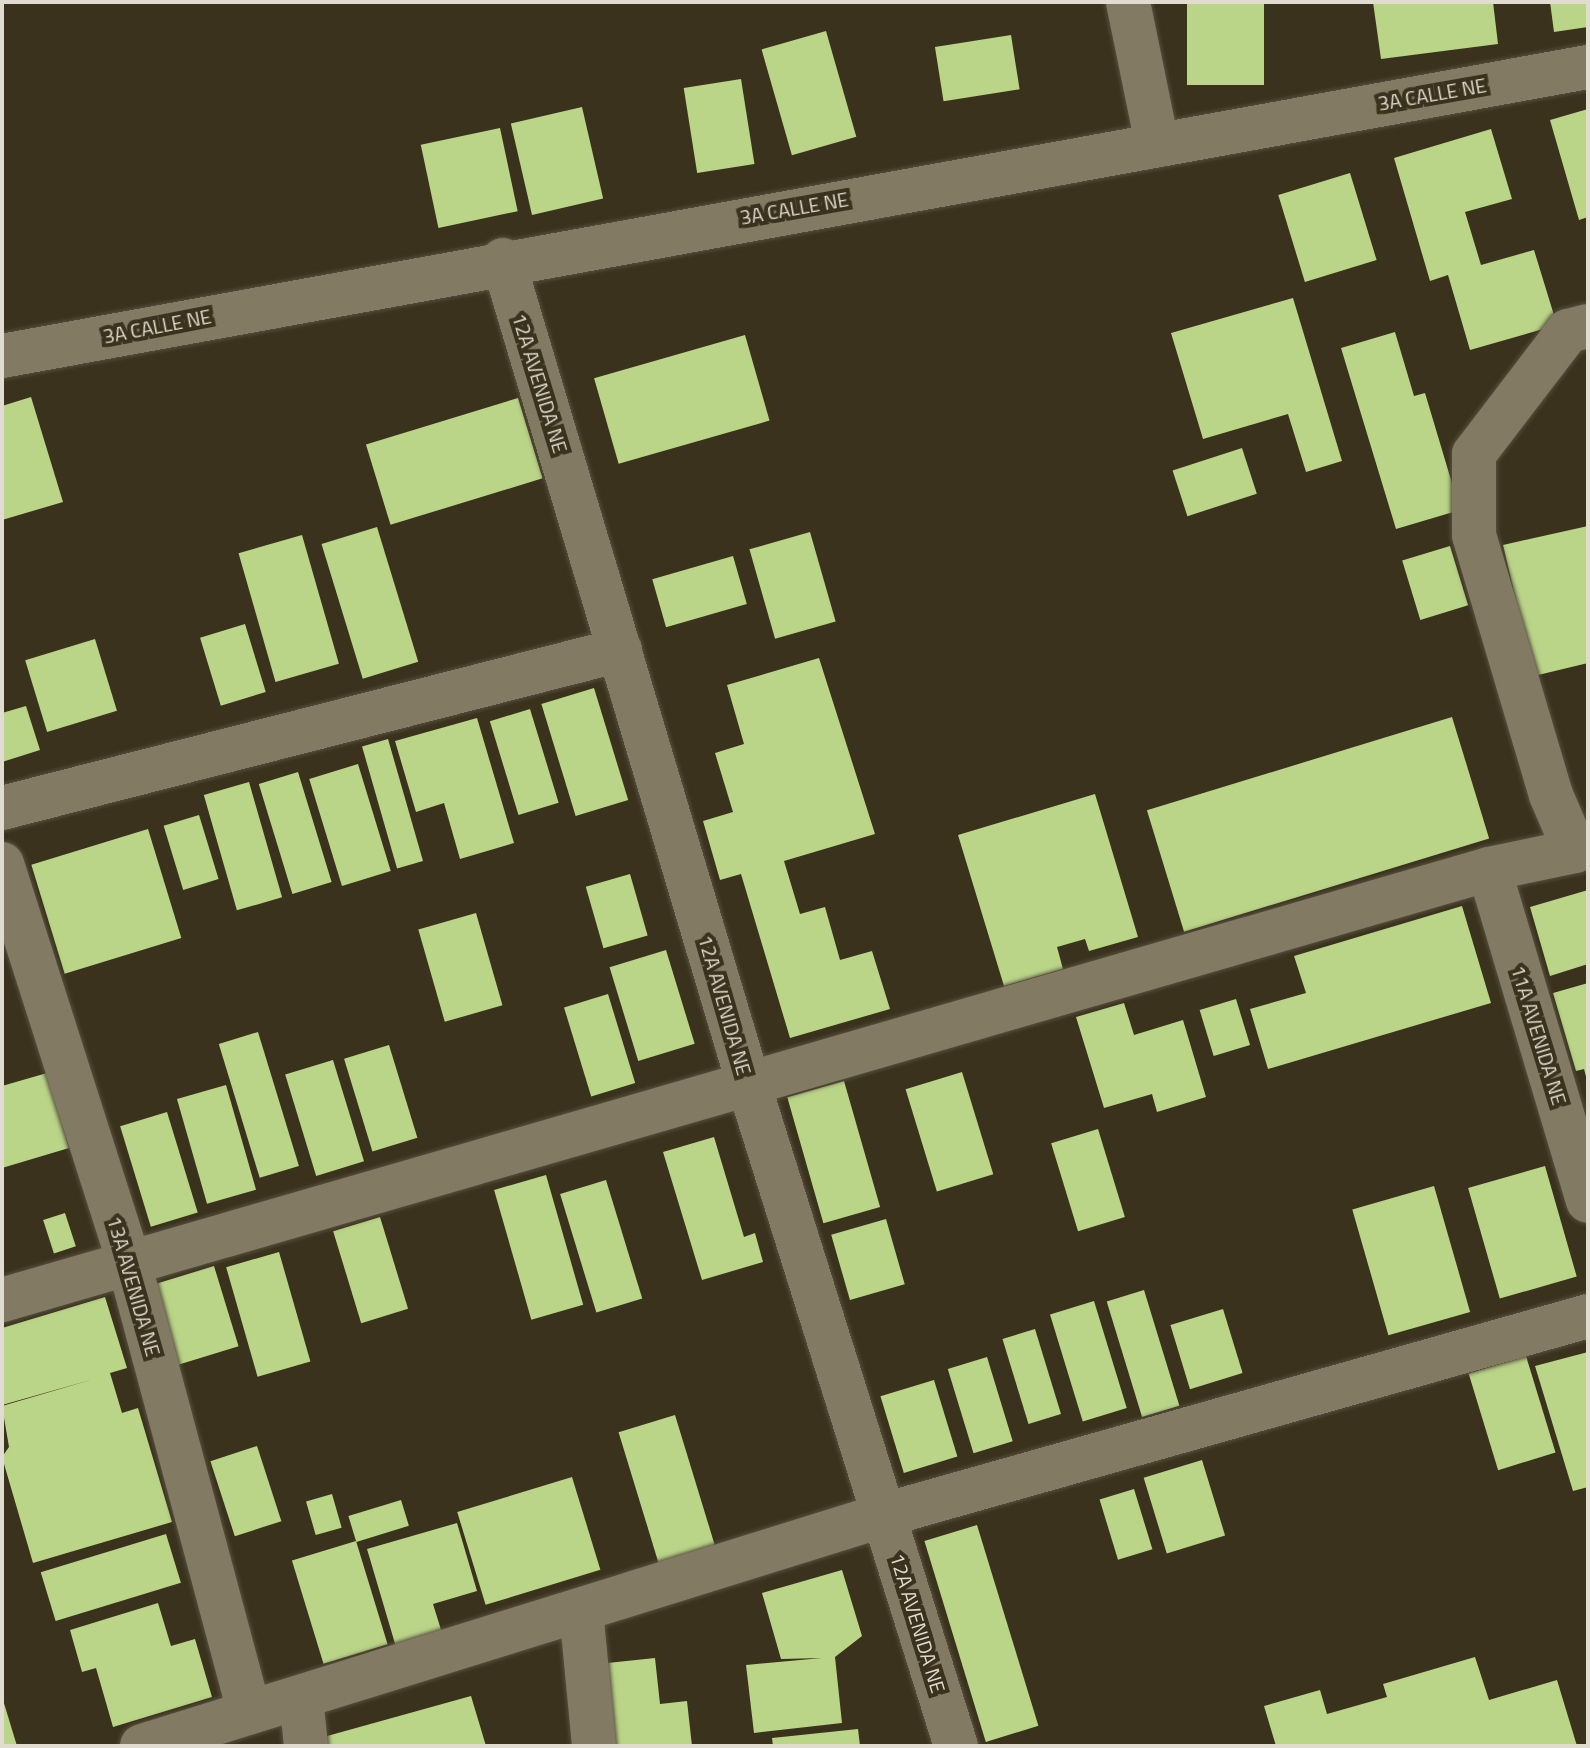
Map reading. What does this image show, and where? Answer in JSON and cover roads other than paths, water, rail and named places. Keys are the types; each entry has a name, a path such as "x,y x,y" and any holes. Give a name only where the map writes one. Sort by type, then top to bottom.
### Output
{"street":[{"path":"1128,2 1157,143"},
{"name":"3A CALLE NE","path":"2,356 503,260 1588,67"},
{"name":"12A AVENIDA NE","path":"503,260 748,1082 956,1746"},
{"path":"2,1300 1489,869 1575,851 1551,795 1474,535 1474,454 1568,331 1588,326"},
{"path":"2,808 620,650"},
{"name":"13A AVENIDA NE","path":"2,864 129,1263 249,1712"},
{"name":"11A AVENIDA NE","path":"1489,869 1588,1201"},
{"path":"142,1746 884,1515 1588,1316"},
{"path":"581,1610 594,1746"},
{"path":"301,1697 306,1746"}]}
